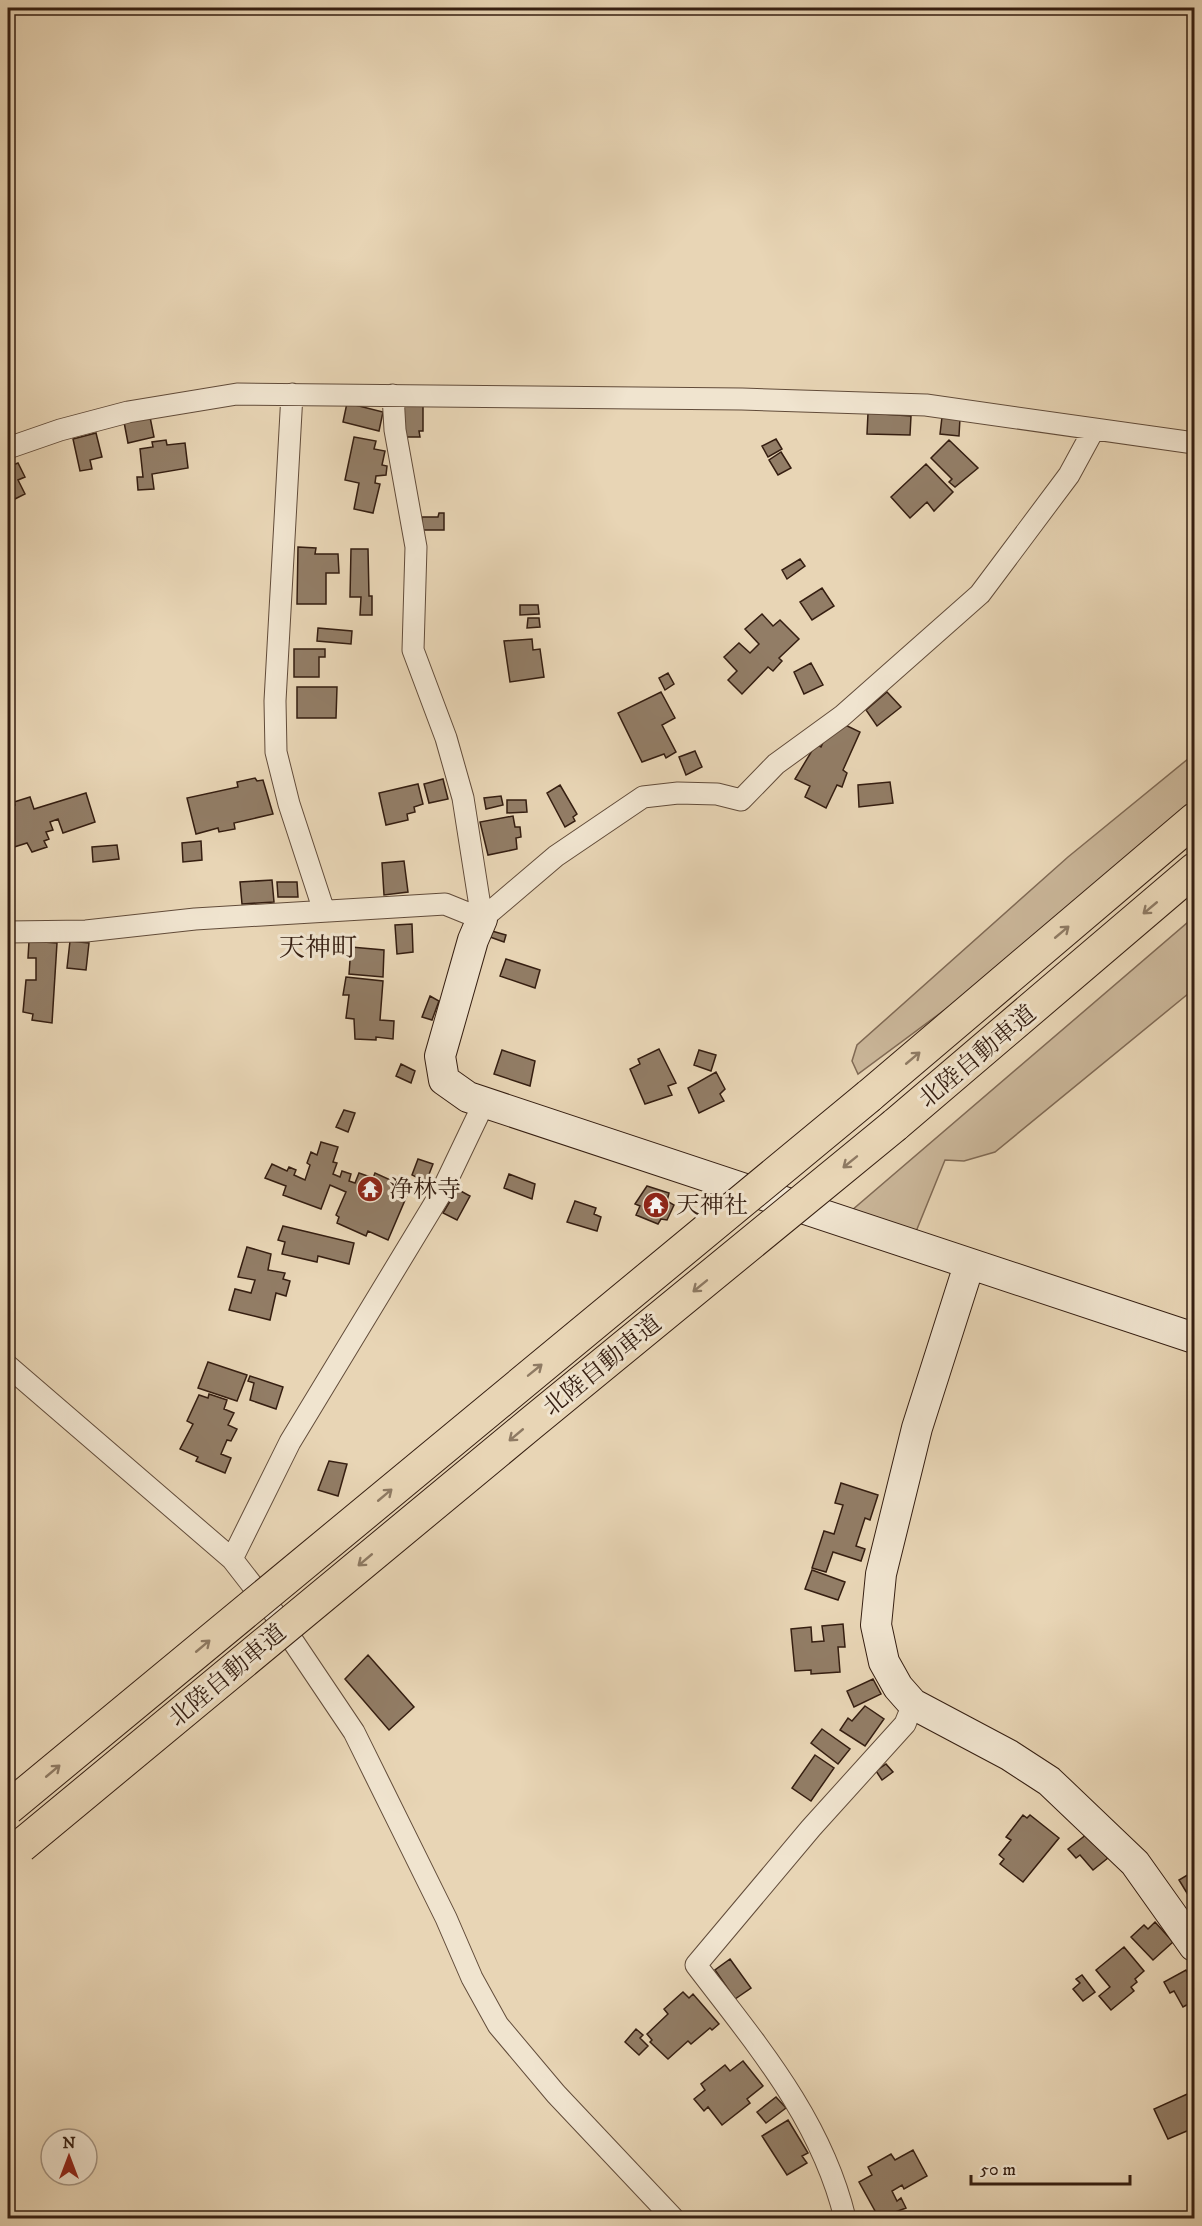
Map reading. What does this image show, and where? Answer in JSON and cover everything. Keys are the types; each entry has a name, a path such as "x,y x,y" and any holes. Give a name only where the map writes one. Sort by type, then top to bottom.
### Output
{"highway":[{"name":"北陸自動車道","path":"8,1808 476,1418 869,1096 1194,820"},
{"name":"北陸自動車道","path":"8,1858 510,1440 896,1125 1194,870"}],"street":[{"path":"8,448 60,430 193,399 237,394 742,399 926,405 1194,443"},
{"path":"292,394 275,701 276,752 289,804 324,911"},
{"path":"393,396 395,430 416,547 413,650 446,738 463,798 482,920"},
{"path":"1094,429 1069,475 980,594 842,716 776,765 741,800 717,794 678,793 644,797 556,856 482,920 473,940 440,1056 444,1080 468,1097 484,1103 1194,1338"},
{"path":"8,932 86,931 195,920 446,904 482,920"},
{"path":"232,1559 290,1442 441,1193 484,1103"},
{"path":"969,1265 917,1428 881,1574 876,1625 884,1662 898,1687 913,1704 1009,1755 1048,1781 1135,1863 1194,1946"},
{"path":"8,1366 232,1559 274,1613 354,1732 446,1918 472,1978 498,2025 556,2094 673,2218"},
{"path":"845,2218 819,2145 793,2095 696,1965 811,1828 905,1724 913,1704"}],"shaded area":[{"path":"1194,754 1194,799 985,980 858,1074 852,1061 857,1045 1068,857"},
{"path":"1194,917 1194,989 995,1152 964,1161 945,1160 915,1234 851,1211"}],"building":[{"path":"347,403 383,412 379,431 343,422"},
{"path":"423,405 423,431 419,431 420,437 404,437 401,406"},
{"path":"868,413 911,416 910,435 867,434"},
{"path":"150,417 154,437 128,443 124,422"},
{"path":"942,417 960,418 959,436 940,434"},
{"path":"96,433 102,457 90,460 92,469 80,471 73,439"},
{"path":"354,437 376,441 374,449 385,451 382,465 387,466 386,475 376,476 375,483 380,484 373,513 354,509 359,483 345,480"},
{"path":"776,439 782,449 768,457 762,446"},
{"path":"166,440 167,445 185,443 188,468 152,474 154,489 138,490 137,477 143,477 140,449 153,447 152,442"},
{"path":"949,440 978,468 955,487 949,482 952,479 931,458"},
{"path":"781,452 791,468 778,475 769,460"},
{"path":"11,459 13,465 18,463 25,477 18,480 25,494 13,500 14,503 8,506 8,461"},
{"path":"926,464 953,492 934,511 927,502 910,518 891,497"},
{"path":"439,513 444,513 444,530 421,530 422,517 438,517"},
{"path":"298,547 316,548 315,554 338,554 339,573 326,573 326,604 297,604"},
{"path":"351,549 368,549 369,596 372,596 372,615 360,615 361,597 350,597"},
{"path":"800,559 805,566 787,579 782,570"},
{"path":"822,588 834,606 812,620 800,602"},
{"path":"520,605 538,605 539,614 520,615"},
{"path":"762,614 773,626 780,620 799,639 779,658 782,661 773,671 768,667 742,694 728,680 737,671 724,657 739,643 750,653 759,644 745,629"},
{"path":"528,618 539,618 540,627 527,628"},
{"path":"318,628 352,631 351,644 317,641"},
{"path":"532,639 533,650 540,649 544,677 510,682 504,641"},
{"path":"294,649 325,649 325,657 319,657 319,677 294,677"},
{"path":"811,663 823,685 804,694 794,672"},
{"path":"668,673 674,684 665,690 659,678"},
{"path":"297,687 337,687 336,718 297,718"},
{"path":"661,692 675,718 662,725 676,752 666,758 664,754 642,762 618,713"},
{"path":"887,692 901,707 877,726 866,710"},
{"path":"839,722 860,732 843,770 847,773 842,787 837,785 826,808 805,797 810,786 795,779 816,744 821,747 830,728"},
{"path":"695,751 702,767 686,775 679,757"},
{"path":"255,778 257,781 263,780 273,814 234,823 235,829 219,832 218,828 196,834 187,798 238,787 237,782"},
{"path":"443,779 448,799 429,803 424,784"},
{"path":"890,782 893,803 859,807 858,785"},
{"path":"418,784 423,804 414,807 415,812 407,814 408,820 386,825 379,793"},
{"path":"560,785 577,814 573,817 575,821 565,827 547,793"},
{"path":"86,793 95,822 63,833 58,819 50,822 53,830 46,832 49,839 44,841 47,847 32,852 27,843 8,849 8,808 15,805 14,802 30,797 34,809"},
{"path":"501,796 503,805 486,809 484,798"},
{"path":"507,800 526,800 527,812 507,813"},
{"path":"513,816 515,827 520,827 521,837 516,838 517,849 488,855 480,822"},
{"path":"201,841 202,860 183,862 182,843"},
{"path":"117,845 119,859 93,862 92,847"},
{"path":"404,861 408,892 384,895 382,863"},
{"path":"272,880 274,902 242,904 240,882"},
{"path":"277,882 297,882 298,897 278,897"},
{"path":"412,924 413,952 397,954 395,925"},
{"path":"492,931 506,935 504,942 490,937"},
{"path":"29,941 57,943 52,1023 32,1020 33,1014 23,1012 26,980 36,980 36,958 28,958"},
{"path":"70,941 89,943 86,970 67,968"},
{"path":"351,947 384,950 383,977 349,974"},
{"path":"506,959 540,970 535,988 500,976"},
{"path":"346,977 383,981 380,1020 394,1021 393,1039 376,1037 376,1040 355,1039 354,1019 346,1018 349,995 343,995"},
{"path":"430,996 439,1001 432,1020 422,1017"},
{"path":"659,1049 676,1083 668,1086 672,1095 645,1104 630,1069 640,1064 638,1059"},
{"path":"502,1050 535,1061 530,1086 494,1074"},
{"path":"699,1050 716,1055 711,1071 694,1065"},
{"path":"401,1064 415,1071 411,1083 396,1076"},
{"path":"716,1072 725,1089 720,1094 724,1101 699,1113 688,1088"},
{"path":"344,1110 355,1113 348,1132 336,1127"},
{"name":"浄林寺","path":"321,1142 338,1147 333,1162 337,1163 333,1174 340,1177 342,1171 351,1174 349,1181 355,1183 359,1173 373,1178 375,1173 395,1182 393,1186 408,1193 388,1240 368,1231 366,1236 337,1223 339,1217 336,1215 346,1192 330,1185 321,1209 283,1195 286,1186 265,1178 272,1164 287,1171 289,1167 296,1170 294,1175 305,1180 311,1152 317,1155"},
{"path":"418,1159 433,1164 426,1182 412,1175"},
{"path":"509,1174 535,1184 532,1199 504,1188"},
{"name":"天神社","path":"647,1186 669,1193 667,1201 674,1205 667,1220 661,1219 658,1224 636,1215 640,1206 635,1204"},
{"path":"457,1189 470,1196 457,1220 443,1213"},
{"path":"575,1201 596,1208 594,1214 601,1217 597,1231 567,1222"},
{"path":"283,1226 354,1243 349,1264 318,1256 317,1262 282,1254 285,1242 278,1240"},
{"path":"247,1247 271,1254 268,1270 285,1273 283,1279 290,1281 286,1296 276,1293 270,1320 229,1310 235,1289 251,1293 255,1280 238,1277"},
{"path":"208,1362 247,1375 237,1401 198,1388"},
{"path":"250,1376 283,1387 276,1409 250,1400 254,1383 248,1381"},
{"path":"209,1394 227,1400 224,1409 234,1413 228,1425 237,1429 231,1441 227,1440 221,1454 231,1458 225,1473 196,1461 198,1457 180,1449 193,1424 187,1421 199,1395 208,1398"},
{"path":"329,1461 347,1464 338,1496 318,1490"},
{"path":"841,1483 878,1495 870,1520 865,1518 856,1546 865,1549 861,1561 833,1552 826,1572 812,1568 824,1531 834,1534 843,1505 835,1503"},
{"path":"812,1570 845,1582 838,1600 805,1589"},
{"path":"843,1624 845,1647 838,1647 840,1672 811,1674 811,1670 795,1671 791,1629 811,1627 812,1642 824,1641 822,1626"},
{"path":"368,1655 414,1707 389,1730 345,1679"},
{"path":"873,1679 881,1694 854,1707 847,1691"},
{"path":"865,1706 884,1719 865,1746 840,1730 848,1718 852,1721"},
{"path":"822,1729 850,1749 838,1764 811,1743"},
{"path":"815,1755 834,1768 811,1801 792,1788"},
{"path":"886,1764 893,1772 882,1780 876,1771"},
{"path":"1023,1815 1027,1818 1030,1815 1059,1838 1023,1882 1000,1864 1004,1859 999,1855 1011,1840 1006,1837"},
{"path":"1087,1834 1108,1858 1093,1870 1080,1855 1076,1858 1068,1849"},
{"path":"1194,1871 1194,1902 1193,1903 1179,1880"},
{"path":"1155,1922 1173,1942 1153,1960 1131,1937 1144,1925 1148,1929"},
{"path":"1124,1947 1144,1971 1135,1979 1137,1982 1131,1987 1134,1991 1111,2010 1099,1996 1110,1987 1096,1970"},
{"path":"730,1959 751,1988 735,1999 715,1970"},
{"path":"1186,1970 1194,1986 1194,2001 1183,2007 1174,1991 1170,1993 1164,1982"},
{"path":"1082,1975 1095,1992 1083,2001 1073,1989 1080,1983 1076,1979"},
{"path":"683,1992 689,1998 693,1994 719,2024 712,2030 710,2028 691,2044 688,2041 668,2059 650,2042 652,2040 647,2034 668,2014 664,2009"},
{"path":"636,2029 643,2035 640,2038 648,2046 639,2055 625,2042"},
{"path":"743,2061 763,2086 747,2099 750,2103 722,2125 708,2107 704,2111 694,2099 705,2090 701,2084 725,2065 730,2071"},
{"path":"1194,2091 1194,2128 1168,2139 1154,2109"},
{"path":"776,2097 786,2108 766,2123 757,2112"},
{"path":"788,2120 808,2153 802,2156 807,2163 787,2175 762,2136"},
{"path":"913,2150 927,2176 904,2189 902,2185 892,2191 897,2201 901,2198 906,2208 879,2218 859,2182 872,2175 868,2167 891,2154 895,2160"}],"place":[{"name":"浄林寺","path":"370,1189"},
{"name":"天神社","path":"656,1205"}],"district":[{"name":"天神町","path":"318,947"}]}
